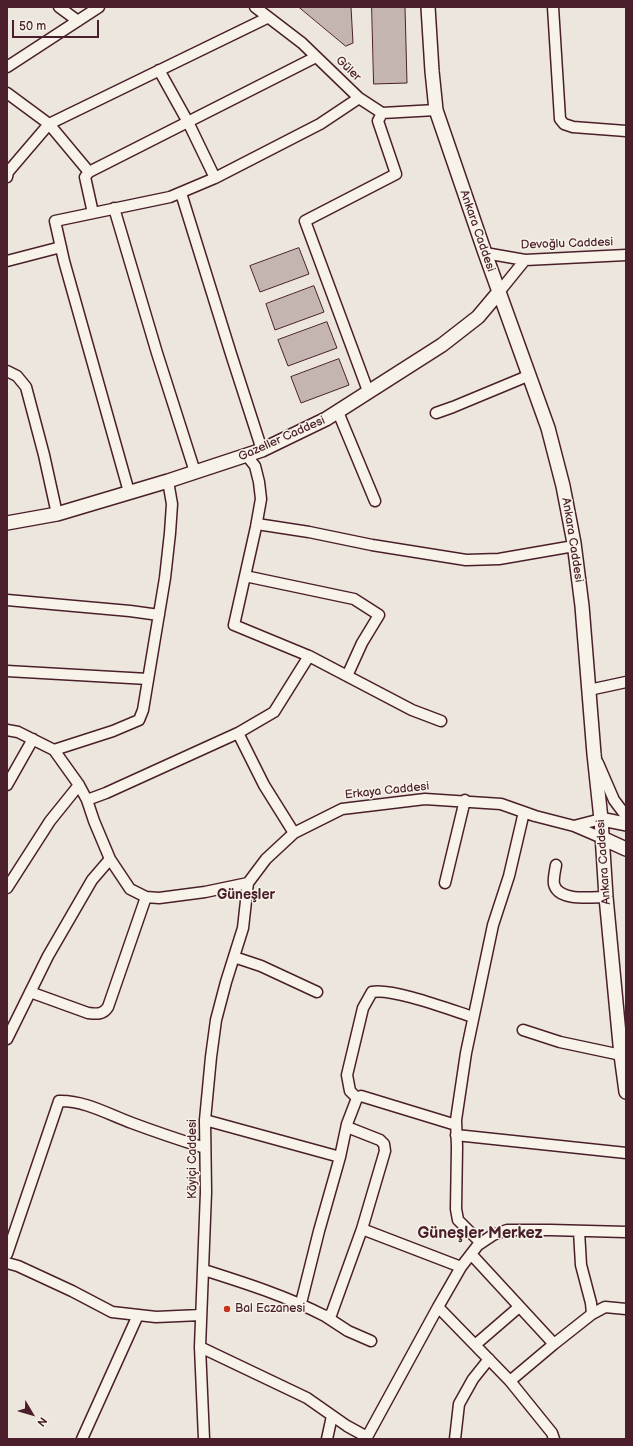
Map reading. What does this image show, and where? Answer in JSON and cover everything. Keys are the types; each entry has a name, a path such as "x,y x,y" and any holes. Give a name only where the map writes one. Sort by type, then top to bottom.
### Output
{"street":[{"path":"59,7 78,21"},
{"path":"7,67 99,7"},
{"name":"Güler","path":"255,7 267,18 302,43 359,98 382,113"},
{"name":"Ankara Caddesi","path":"428,7 436,110 485,253 548,428 563,486 574,546 582,606 601,819 606,897 626,1092"},
{"path":"553,7 560,119 564,124 573,127 626,131"},
{"path":"7,177 8,172 49,124 267,18"},
{"path":"93,213 86,176 89,172 316,57"},
{"path":"159,70 215,178"},
{"path":"7,93 49,124 89,172"},
{"path":"129,492 55,221 170,197 181,193 215,178 320,124 359,98"},
{"path":"368,391 305,221 396,174 378,121 382,113 436,110"},
{"path":"181,193 230,354 262,450"},
{"path":"114,208 157,353 195,472"},
{"path":"7,261 61,247"},
{"name":"Devoğlu Caddesi","path":"485,253 525,260 626,255"},
{"path":"499,292 525,260"},
{"name":"Gazeller Caddesi","path":"7,523 57,514 247,456 326,420 368,391 442,345 478,317 499,292"},
{"path":"7,371 17,376 26,387 44,455 57,514"},
{"path":"436,413 454,408 530,375"},
{"path":"338,412 375,500"},
{"path":"247,456 255,466 259,482 260,499 257,524 234,625 309,656 412,710 441,721"},
{"path":"54,750 113,731 139,720 143,710 170,533 172,504 168,481"},
{"path":"257,524 466,560 499,560 574,546"},
{"path":"245,576 354,599 379,615 362,643 347,676"},
{"path":"7,600 130,611 158,615"},
{"path":"87,800 106,793 238,733 274,712 309,656"},
{"path":"7,671 148,678"},
{"path":"589,690 626,682"},
{"path":"7,730 18,732 54,750 79,785 87,800 110,859 130,889 146,897 159,898 205,892 248,883"},
{"path":"238,733 264,785 294,834"},
{"path":"7,785 33,739"},
{"path":"594,754 614,800 626,816"},
{"path":"7,888 50,821 79,785"},
{"name":"Erkaya Caddesi","path":"248,883 266,860 294,834 342,809 426,799 465,800 501,804 574,826 602,838"},
{"path":"445,883 465,800"},
{"path":"481,1243 458,1220 456,1209 456,1130 466,1053 493,925 509,876 524,812"},
{"path":"574,826 601,819 626,824"},
{"path":"602,838 626,850"},
{"path":"7,1039 48,956 92,880 110,859"},
{"path":"556,865 554,883 556,889 568,897 606,897"},
{"name":"Köyiçi Caddesi","path":"201,1438 200,1347 206,1192 205,1120 216,1020 243,928 248,883"},
{"path":"30,992 88,1012 96,1014 103,1012 108,1007 146,897"},
{"path":"234,957 261,966 317,992"},
{"path":"357,1098 350,1091 347,1075 363,1008 372,992 379,991 410,997 474,1017"},
{"path":"523,1030 560,1042 621,1055"},
{"path":"357,1098 361,1096 456,1130 626,1153"},
{"path":"301,1303 347,1127 357,1098"},
{"path":"7,1254 59,1101 68,1101 91,1108 205,1148"},
{"path":"205,1120 340,1158"},
{"path":"325,1316 331,1315 362,1229 385,1151 384,1144 380,1140 347,1127"},
{"path":"362,1229 461,1267"},
{"path":"200,1347 307,1398 347,1426 372,1438 438,1306 461,1267 481,1243 493,1235 507,1230 626,1232"},
{"path":"579,1231 581,1265 591,1303 592,1314"},
{"path":"471,1254 554,1344"},
{"path":"7,1263 18,1266 72,1291 112,1312 156,1316 201,1315"},
{"path":"204,1270 301,1303 348,1331 371,1342"},
{"path":"438,1306 510,1381 552,1433 554,1439"},
{"path":"475,1345 519,1307"},
{"path":"510,1381 592,1314 605,1308 626,1309"},
{"path":"82,1439 138,1314"},
{"path":"455,1439 459,1404 473,1378 489,1359"},
{"path":"328,1439 332,1416"}],"building":[{"path":"299,7 351,7 353,43 346,46"},
{"path":"372,7 405,7 407,83 374,84"},
{"path":"299,248 309,274 260,292 250,266"},
{"path":"314,286 324,312 275,330 266,304"},
{"path":"327,322 337,348 288,366 278,340"},
{"path":"339,359 349,385 301,403 291,377"}],"place":[{"name":"Bal Eczanesi","path":"227,1309"}],"district":[{"name":"Güneşler","path":"246,895"},
{"name":"Güneşler Merkez","path":"480,1234"}]}
